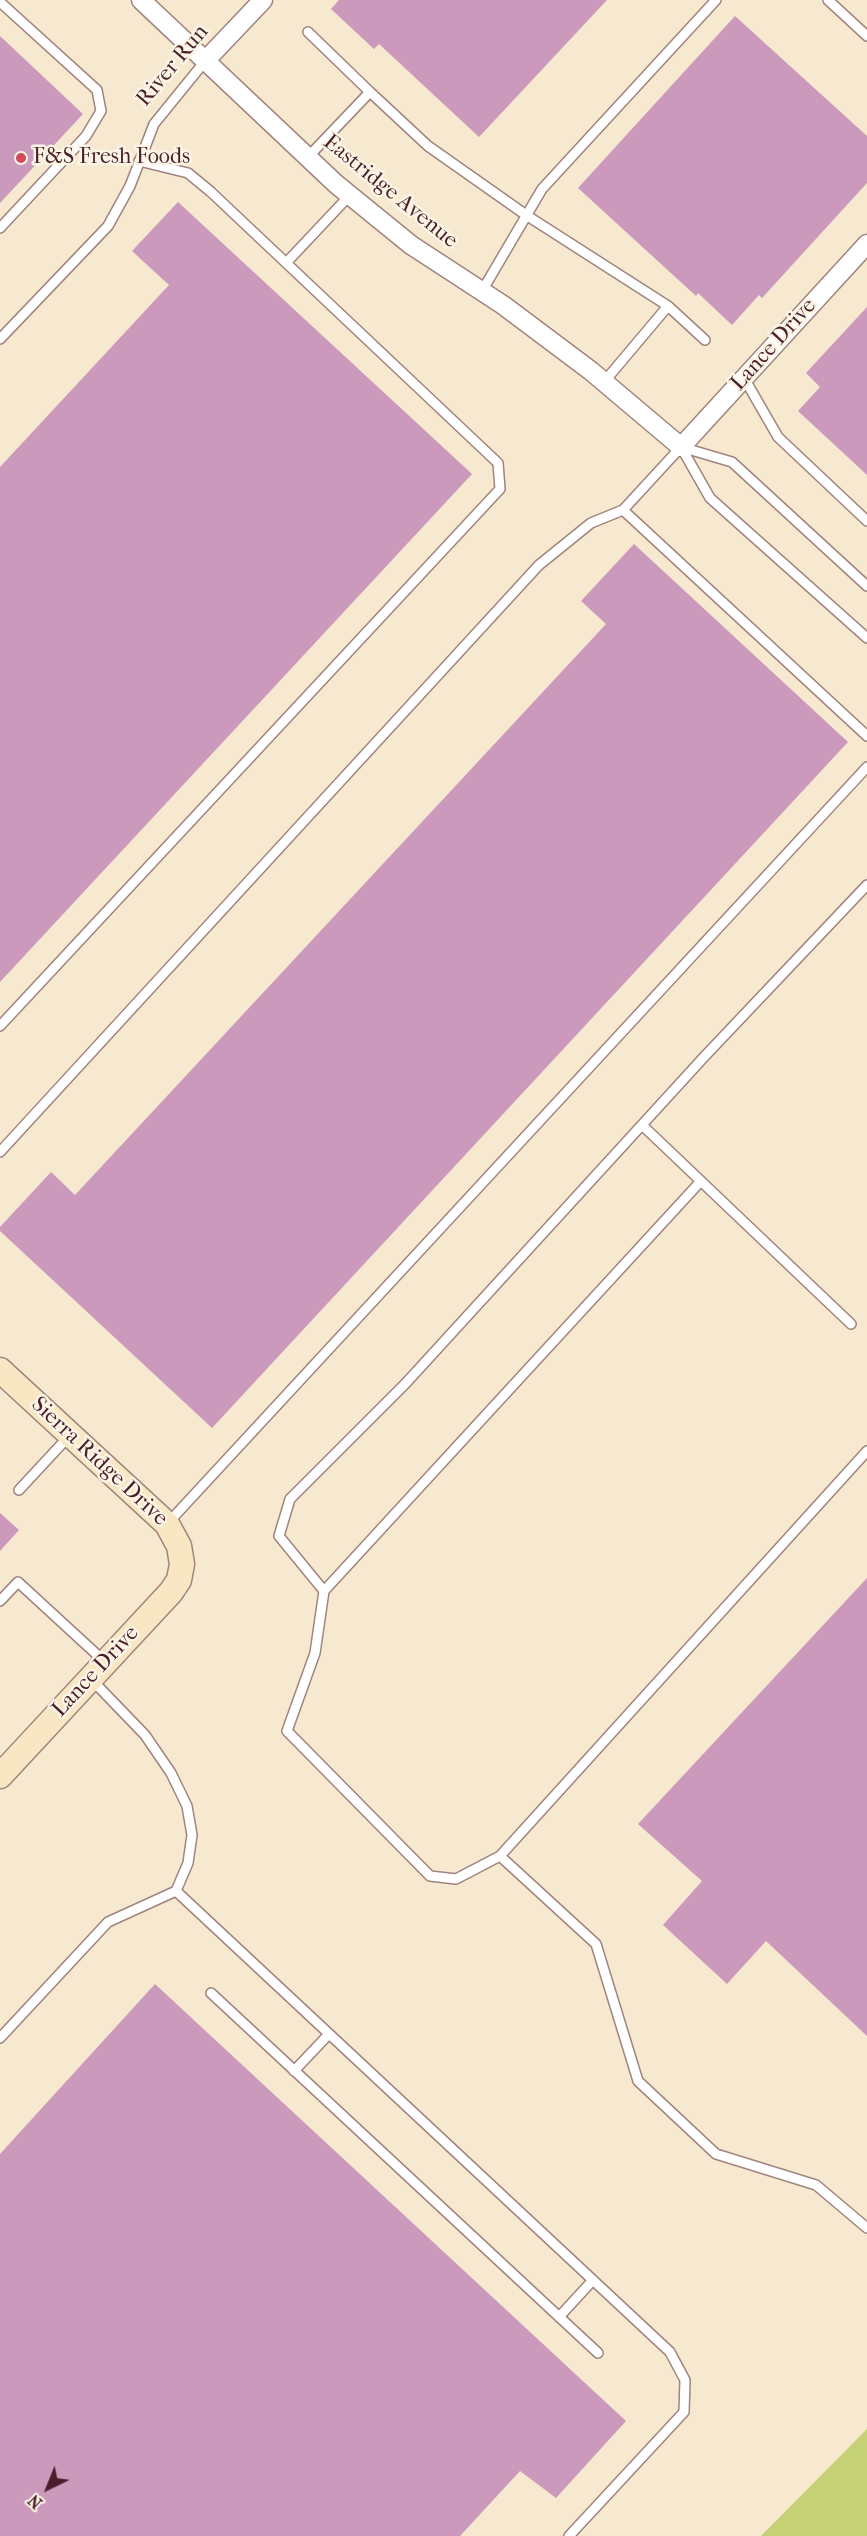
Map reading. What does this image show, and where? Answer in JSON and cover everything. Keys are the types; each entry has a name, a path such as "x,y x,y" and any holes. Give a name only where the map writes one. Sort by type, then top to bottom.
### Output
{"street":[{"name":"Eastridge Avenue","path":"141,0 350,195 411,245 503,305 604,382 681,447"},
{"name":"River Run","path":"206,60 263,0"},
{"name":"Lance Drive","path":"681,447 867,244"},
{"name":"Sierra Ridge Drive","path":"0,1370 167,1524 179,1546 182,1564"},
{"name":"Lance Drive","path":"0,1776 171,1593 178,1580 182,1564"}],"lane":[{"path":"482,291 542,189 716,0"},
{"path":"828,0 867,36"},
{"path":"0,2 97,90 101,111 86,136 0,228"},
{"path":"308,32 428,146 526,214 668,306 705,340"},
{"name":"River Run","path":"0,339 108,226 130,186 154,124 206,60"},
{"path":"308,157 370,92"},
{"path":"0,1026 500,489 498,463 188,173 139,161"},
{"path":"286,263 350,195"},
{"path":"604,382 668,306"},
{"path":"744,378 778,437 867,520"},
{"path":"0,1152 540,565 591,524 623,510 681,447"},
{"name":"Eastridge Avenue","path":"681,447 732,462 867,586"},
{"name":"Eastridge Avenue","path":"681,447 710,498 867,638"},
{"path":"623,510 867,736"},
{"path":"167,1524 867,767"},
{"path":"324,1591 279,1536 290,1499 406,1383 642,1125 867,885"},
{"path":"642,1125 851,1324"},
{"path":"701,1182 324,1591 315,1653 287,1731 430,1876 456,1879 500,1856 867,1451"},
{"path":"19,1490 70,1435"},
{"path":"0,1601 18,1582 97,1670 171,1773 188,1806 192,1835 188,1863 176,1892 108,1922 0,2038"},
{"path":"500,1856 596,1944 638,2082 716,2154 816,2185 867,2228"},
{"path":"176,1892 670,2352 685,2380 684,2412 569,2536"},
{"path":"211,1994 598,2353"},
{"path":"294,2071 329,2034"},
{"path":"559,2317 593,2280"}],"green space":[{"path":"867,2429 867,2536 761,2536"}],"building":[{"path":"339,0 607,0 479,137 379,44 374,49 331,9"},
{"path":"735,16 867,136 867,183 762,298 759,295 732,325 698,293 696,296 578,188"},
{"name":"F&S Fresh Foods","path":"0,36 83,114 0,203"},
{"path":"178,202 472,474 0,982 0,467 169,285 132,251"},
{"path":"867,307 867,475 798,411 820,387 806,373"},
{"path":"634,544 848,742 212,1428 0,1231 0,1227 51,1172 75,1195 606,624 581,601"},
{"path":"0,1513 19,1530 0,1551"},
{"path":"867,1578 867,2036 766,1941 727,1984 663,1925 702,1881 638,1824"},
{"path":"155,1984 626,2421 556,2498 520,2471 460,2536 0,2536 0,2154"}],"place":[{"name":"F&S Fresh Foods","path":"21,158"}]}
